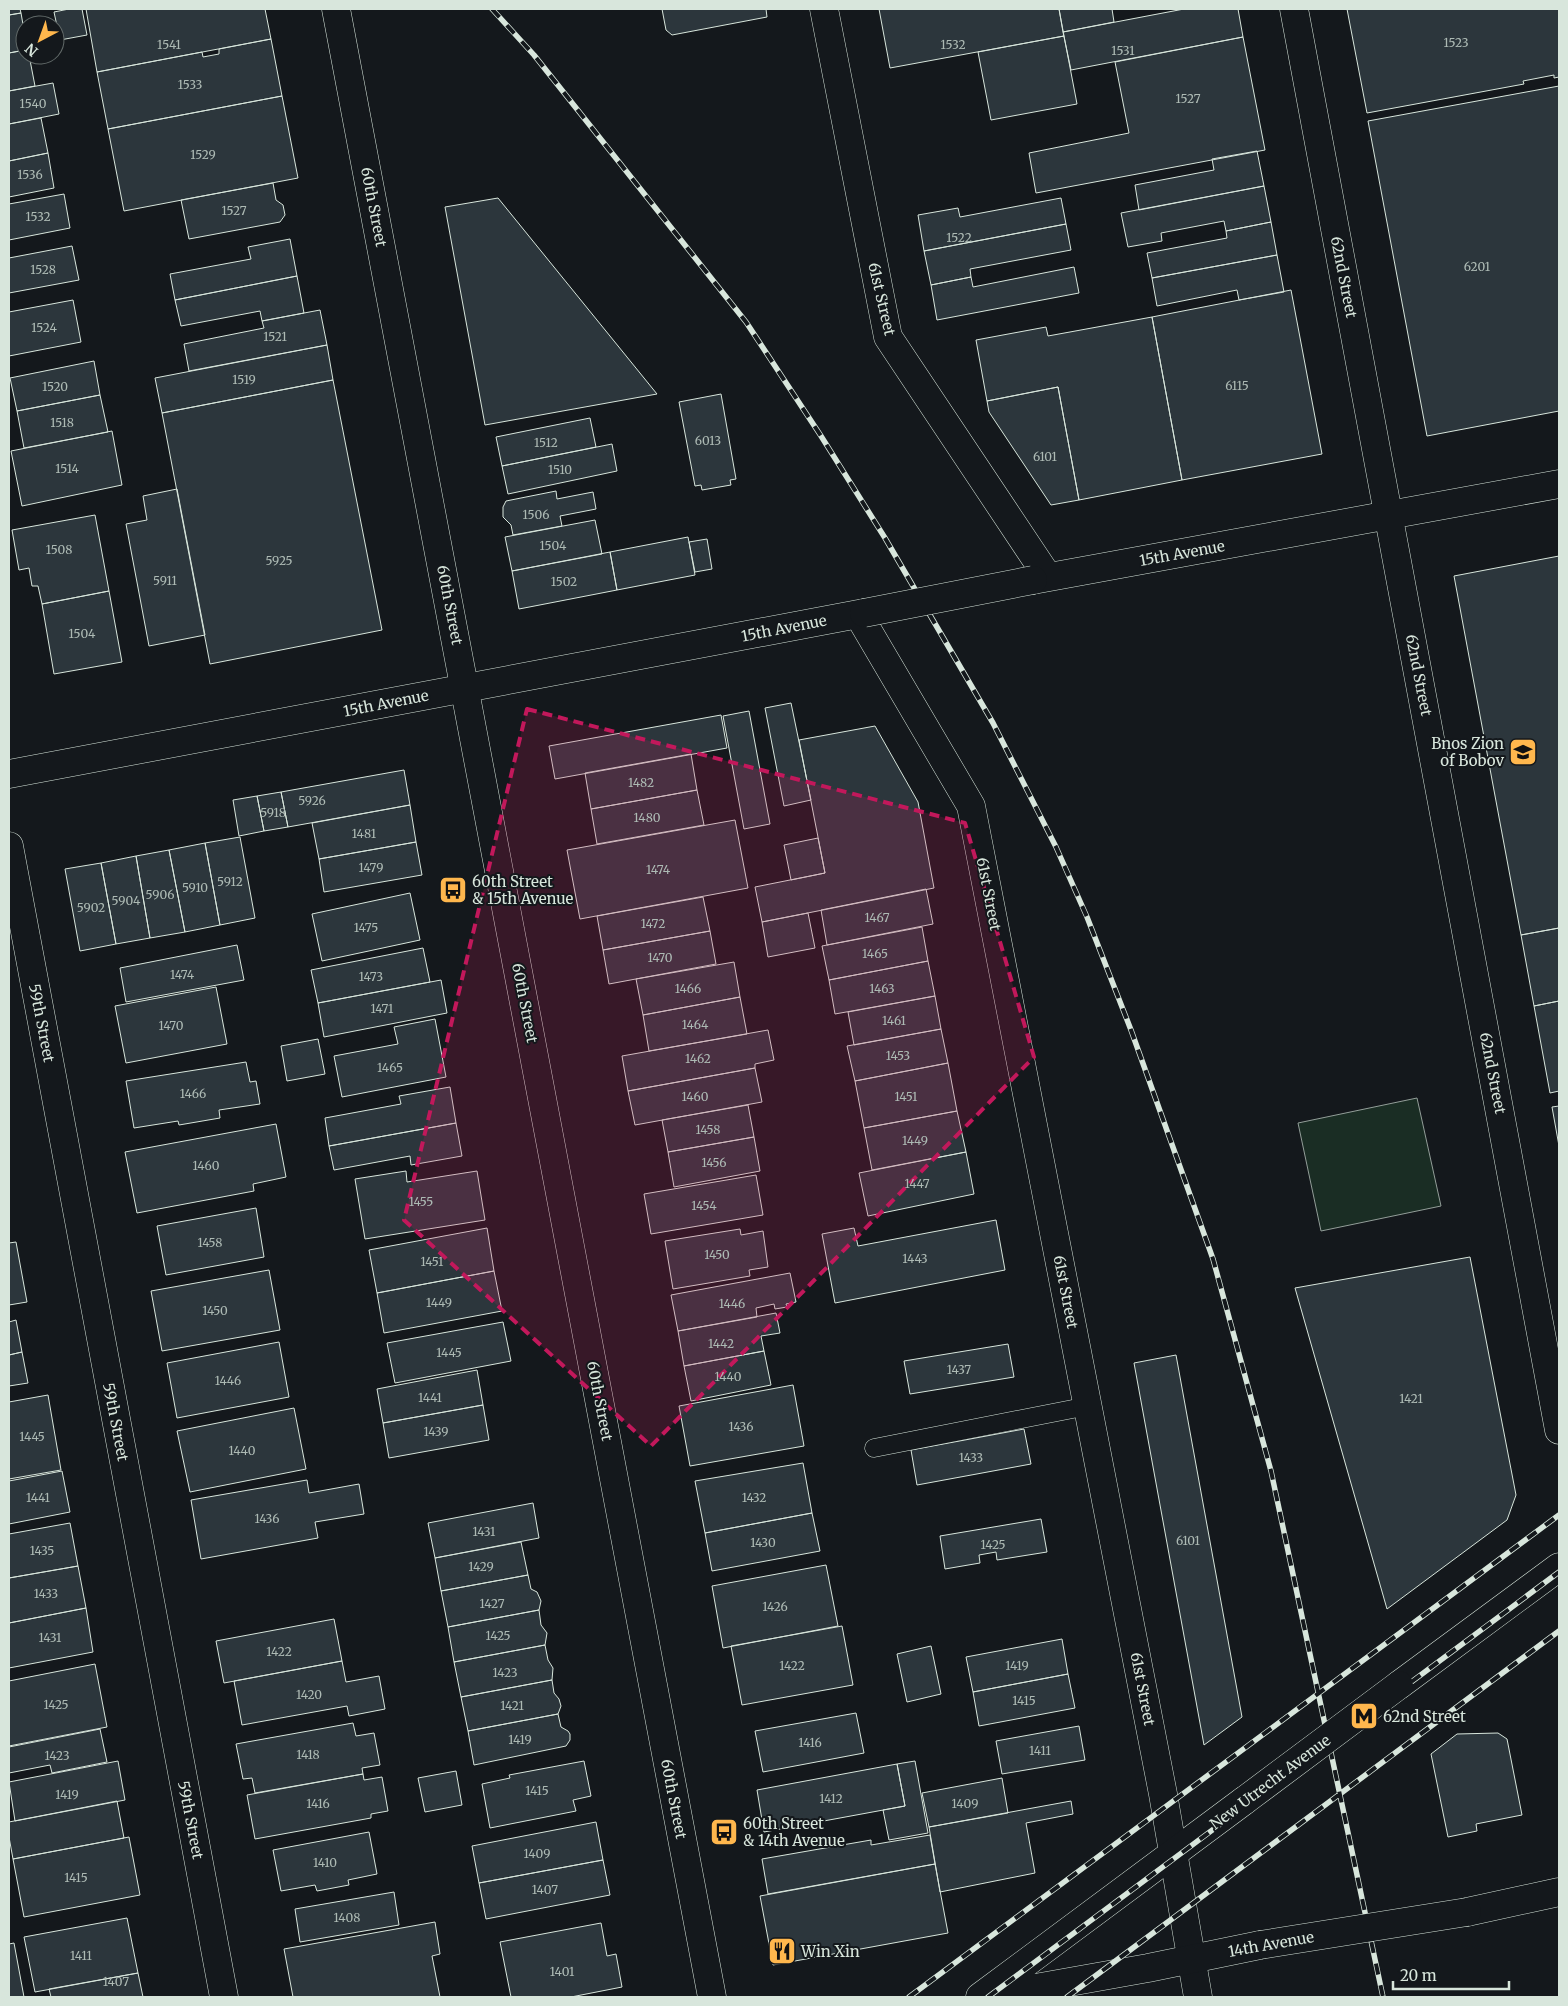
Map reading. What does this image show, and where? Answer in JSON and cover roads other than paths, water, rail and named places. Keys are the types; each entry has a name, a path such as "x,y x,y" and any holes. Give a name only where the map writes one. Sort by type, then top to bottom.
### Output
{"street":[{"name":"60th Street","path":"336,9 466,688 712,1997"},
{"name":"61st Street","path":"824,9 888,337 1041,579"},
{"name":"62nd Street","path":"1294,9 1559,1430"},
{"name":"15th Avenue","path":"9,774 1041,579 1559,484"},
{"name":"61st Street","path":"861,613 972,806 1163,1794 1198,1997"},
{"name":"59th Street","path":"9,846 224,1997"},
{"name":"New Utrecht Avenue","path":"982,1997 1559,1567"},
{"name":"14th Avenue","path":"982,1997 1260,1945 1467,1912 1559,1892"}],"lane":[{"path":"874,1448 1088,1406"}],"railway":[{"path":"492,9 534,55 746,322 885,538 993,723 1056,847 1087,917 1131,1030 1213,1259 1271,1471 1383,1997"},
{"path":"909,1997 1559,1515"},
{"path":"988,1997 1559,1572"},
{"path":"1067,1997 1559,1631"}],"place":[{"name":"Bnos Zion of Bobov","path":"1523,752"},
{"name":"60th Street & 15th Avenue","path":"453,890"},
{"name":"62nd Street","path":"1364,1716"},
{"name":"60th Street & 14th Avenue","path":"724,1832"},
{"name":"Win Xin","path":"782,1951"}]}
